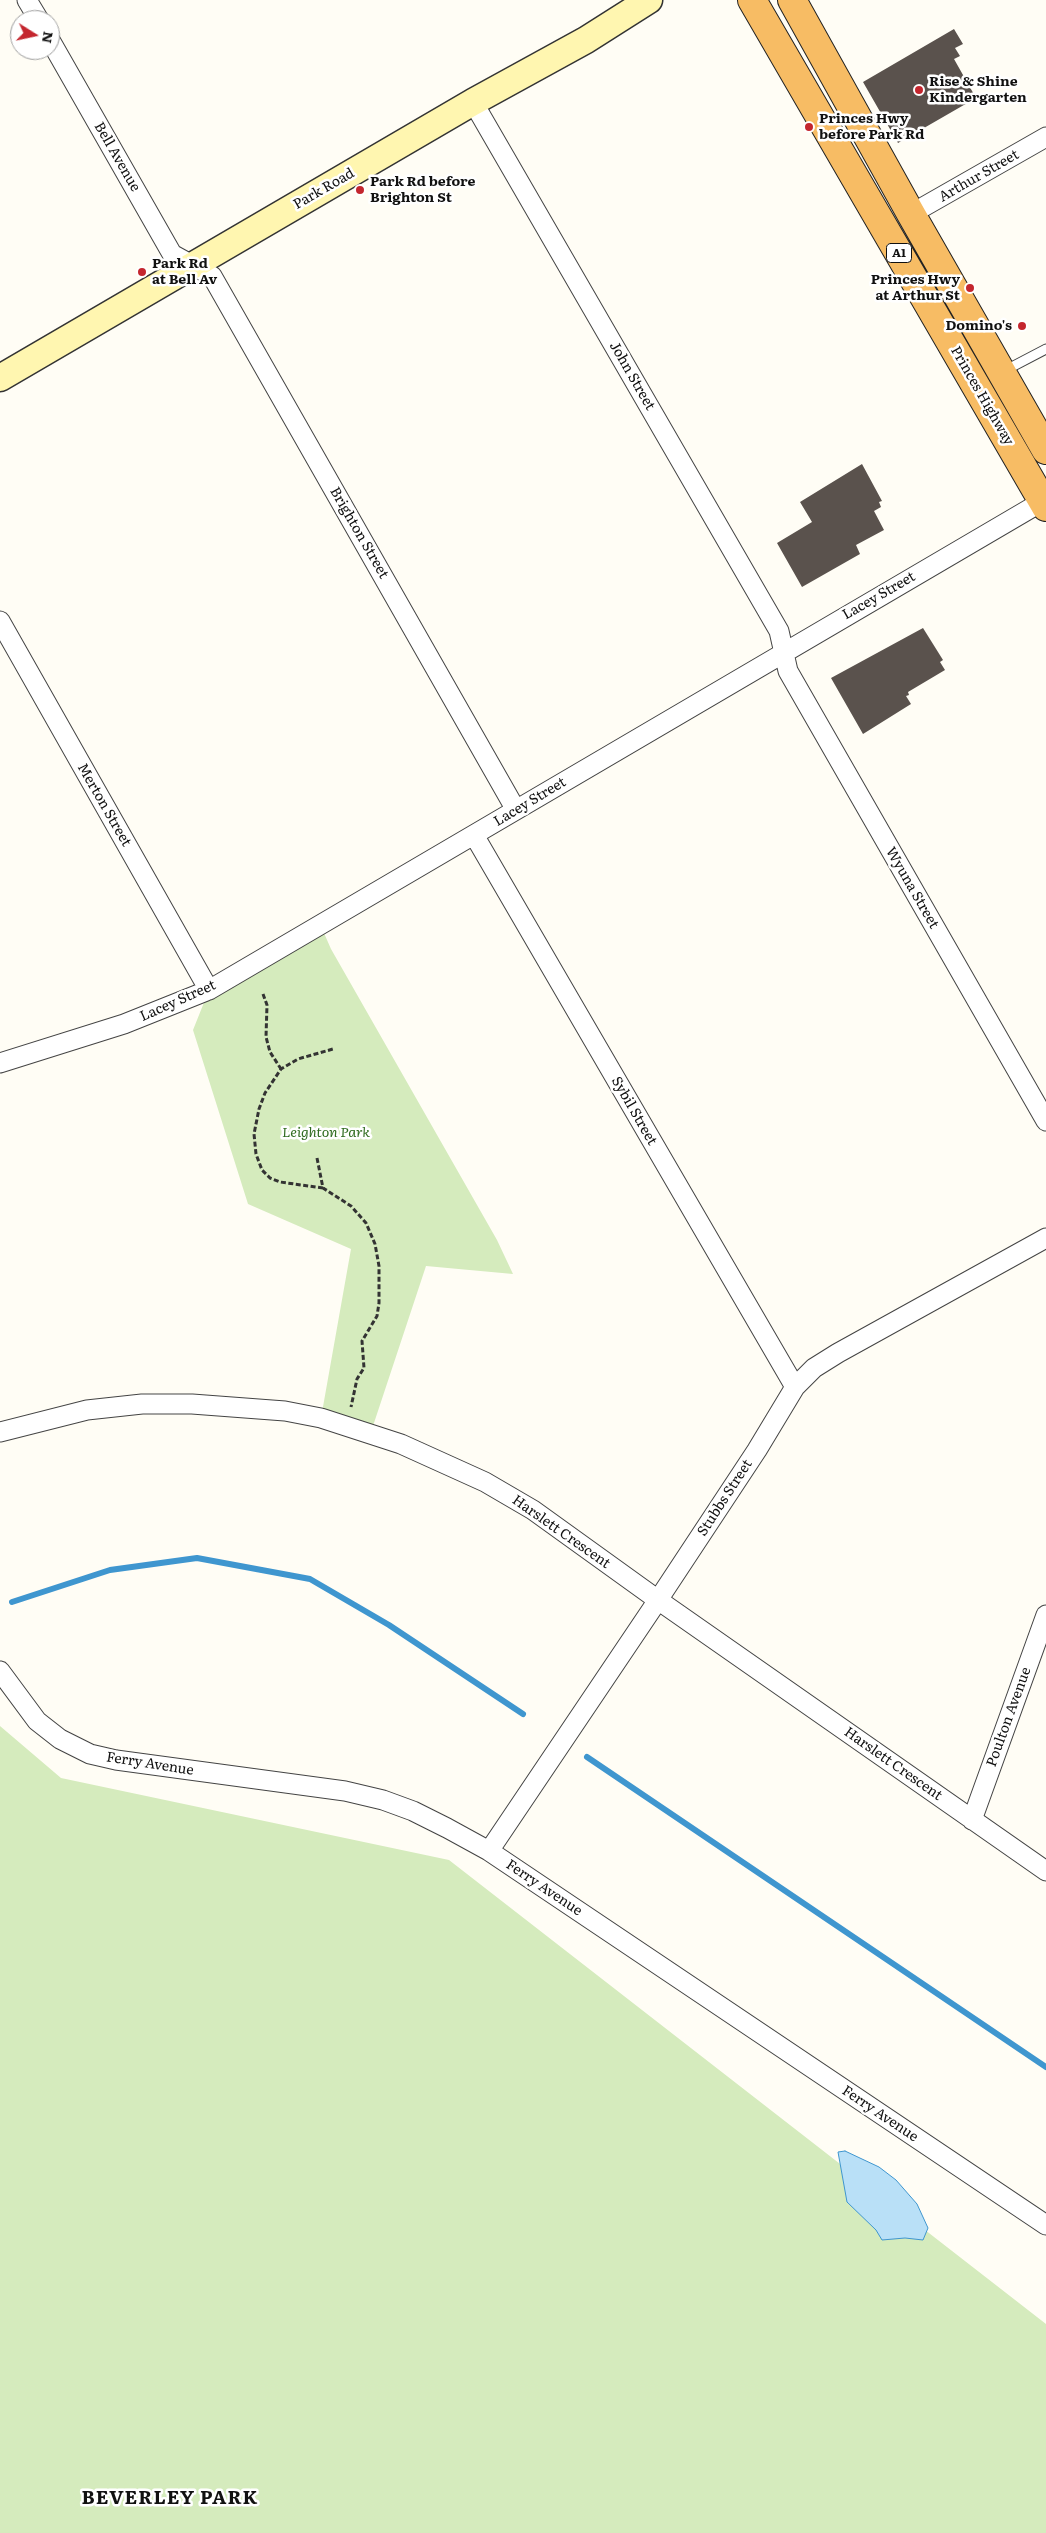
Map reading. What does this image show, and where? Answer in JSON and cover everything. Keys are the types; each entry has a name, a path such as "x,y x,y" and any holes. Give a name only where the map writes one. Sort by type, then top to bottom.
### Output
{"highway":[{"name":"Princes Highway","path":"752,0 1044,504"},
{"name":"Princes Highway","path":"792,0 911,214 1046,450"}],"main road":[{"name":"Park Road","path":"0,378 473,102 586,40 649,0"}],"street":[{"name":"Bell Avenue","path":"60,58 172,254 193,265"},
{"name":"John Street","path":"473,102 779,631 783,652"},
{"name":"Arthur Street","path":"911,214 1046,137"},
{"name":"Brighton Street","path":"193,265 212,276 516,810"},
{"name":"Lacey Street","path":"0,1063 124,1024 209,990 783,652 1044,504"},
{"name":"Merton Street","path":"0,621 209,990"},
{"name":"Wyuna Street","path":"783,652 788,671 1046,1121"},
{"name":"Sybil Street","path":"474,835 795,1387"},
{"name":"Stubbs Street","path":"489,1851 757,1450 795,1387 814,1368 838,1353 1046,1238"},
{"name":"Harslett Crescent","path":"0,1432 87,1410 142,1404 192,1404 276,1410 321,1418 401,1444 485,1482 533,1510 658,1600 1046,1871"},
{"name":"Poulton Avenue","path":"972,1820 1046,1615"},
{"name":"Ferry Avenue","path":"0,1671 36,1721 60,1739 90,1754 116,1760 345,1791 383,1800 412,1811 489,1851 1046,2225"}],"lane":[{"path":"1002,372 1046,349"}],"path":[{"path":"263,994 267,1005 266,1037 270,1052 281,1069"},
{"path":"333,1050 305,1057 281,1069 265,1093 258,1109 254,1134 256,1154 262,1170 270,1178 280,1182 323,1188 351,1206 366,1223 375,1244 379,1266 380,1303 377,1316 362,1341 364,1368 357,1380 347,1425"},
{"path":"317,1158 323,1188"}],"green space":[{"name":"Leighton Park","path":"320,924 331,949 497,1240 513,1274 426,1266 371,1432 321,1418 351,1249 248,1204 193,1030 209,990"},
{"path":"0,1726 61,1778 449,1860 1046,2324 1046,2533 0,2533"}],"water":[{"path":"845,2151 879,2167 896,2180 917,2204 928,2228 923,2240 905,2238 882,2240 876,2230 847,2202 838,2152"}],"building":[{"name":"Rise & Shine Kindergarten","path":"954,29 963,44 955,48 960,56 954,59 976,98 898,143 863,82"},
{"path":"862,464 882,501 879,502 881,507 874,511 884,530 856,545 860,554 802,587 777,543 812,522 800,502"},
{"path":"923,628 943,660 940,662 945,670 908,692 909,695 906,696 911,704 863,734 831,678"}],"waterway":[{"path":"12,1602 110,1570 197,1558 310,1579 389,1625 523,1714"},
{"path":"587,1757 1046,2067"}],"place":[{"name":"Rise & Shine Kindergarten","path":"919,90"},
{"name":"Princes Hwy before Park Rd","path":"809,127"},
{"name":"Park Rd before Brighton St","path":"360,190"},
{"name":"Park Rd at Bell Av","path":"142,272"},
{"name":"Princes Hwy at Arthur St","path":"970,288"},
{"name":"Domino's","path":"1022,326"}],"district":[{"name":"BEVERLEY PARK","path":"170,2498"}]}
